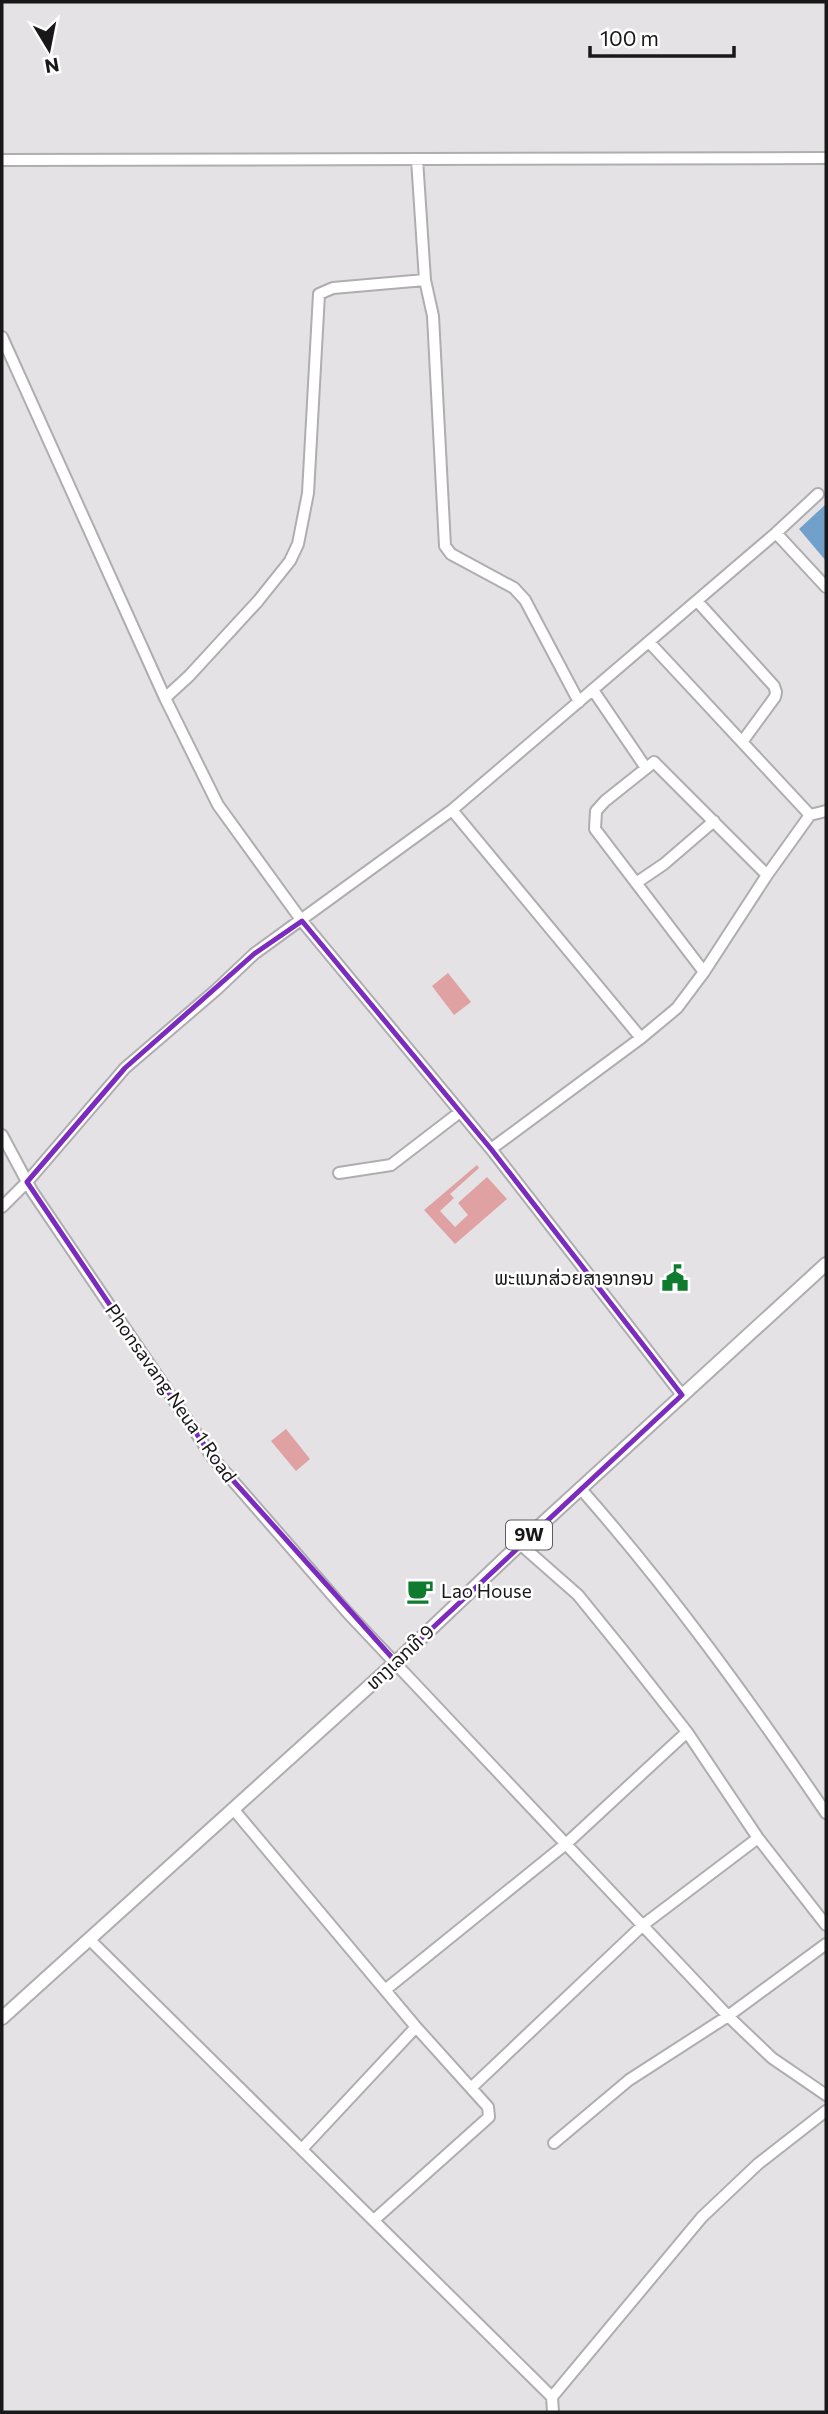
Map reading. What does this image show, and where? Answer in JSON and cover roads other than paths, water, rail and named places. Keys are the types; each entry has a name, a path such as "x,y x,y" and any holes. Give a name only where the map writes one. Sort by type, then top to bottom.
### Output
{"main road":[{"name":"ທາງເລກທີ 9","path":"2,2018 396,1662 580,1488 826,1264"}],"street":[{"path":"2,160 826,158"},
{"path":"416,159 425,280 433,316 445,546 452,554 514,588 525,600 579,702"},
{"path":"165,698 199,666 258,601 290,561 298,544 308,494 319,294 333,288 425,280"},
{"path":"2,337 165,698 218,806 302,920 491,1149 682,1395"},
{"path":"2,1207 27,1182 125,1068 254,954 452,810 818,494"},
{"path":"776,533 826,587"},
{"path":"697,601 774,686 776,692 743,742"},
{"path":"649,642 810,815"},
{"path":"593,690 646,768"},
{"path":"704,972 595,829 596,811 654,762 767,875"},
{"path":"452,810 641,1038"},
{"path":"491,1149 641,1038 677,1008 810,815 826,811"},
{"path":"636,883 664,864 714,821"},
{"path":"339,1173 391,1165 460,1112"},
{"name":"Phonsavang Neua 1 Road","path":"2,1135 27,1182 212,1458 347,1612 728,2016 772,2058 826,2095"},
{"path":"580,1488 637,1553 710,1649 826,1813"},
{"path":"520,1544 578,1595 687,1732 758,1838 826,1925"},
{"path":"385,1990 566,1843 687,1732"},
{"path":"234,1810 416,2027 488,2107 489,2117 374,2220"},
{"path":"471,2088 643,1925 758,1838"},
{"path":"89,1939 552,2397 553,2412"},
{"path":"554,2143 629,2080 728,2016 826,1944"},
{"path":"302,2148 416,2027"},
{"path":"552,2397 702,2217 758,2164 826,2111"}],"water":[{"path":"826,504 826,561 799,529"}],"place":[{"name":"ພະແນກສ່ວຍສາອາກອນ","path":"675,1278"},
{"name":"Lao House","path":"420,1591"}]}
